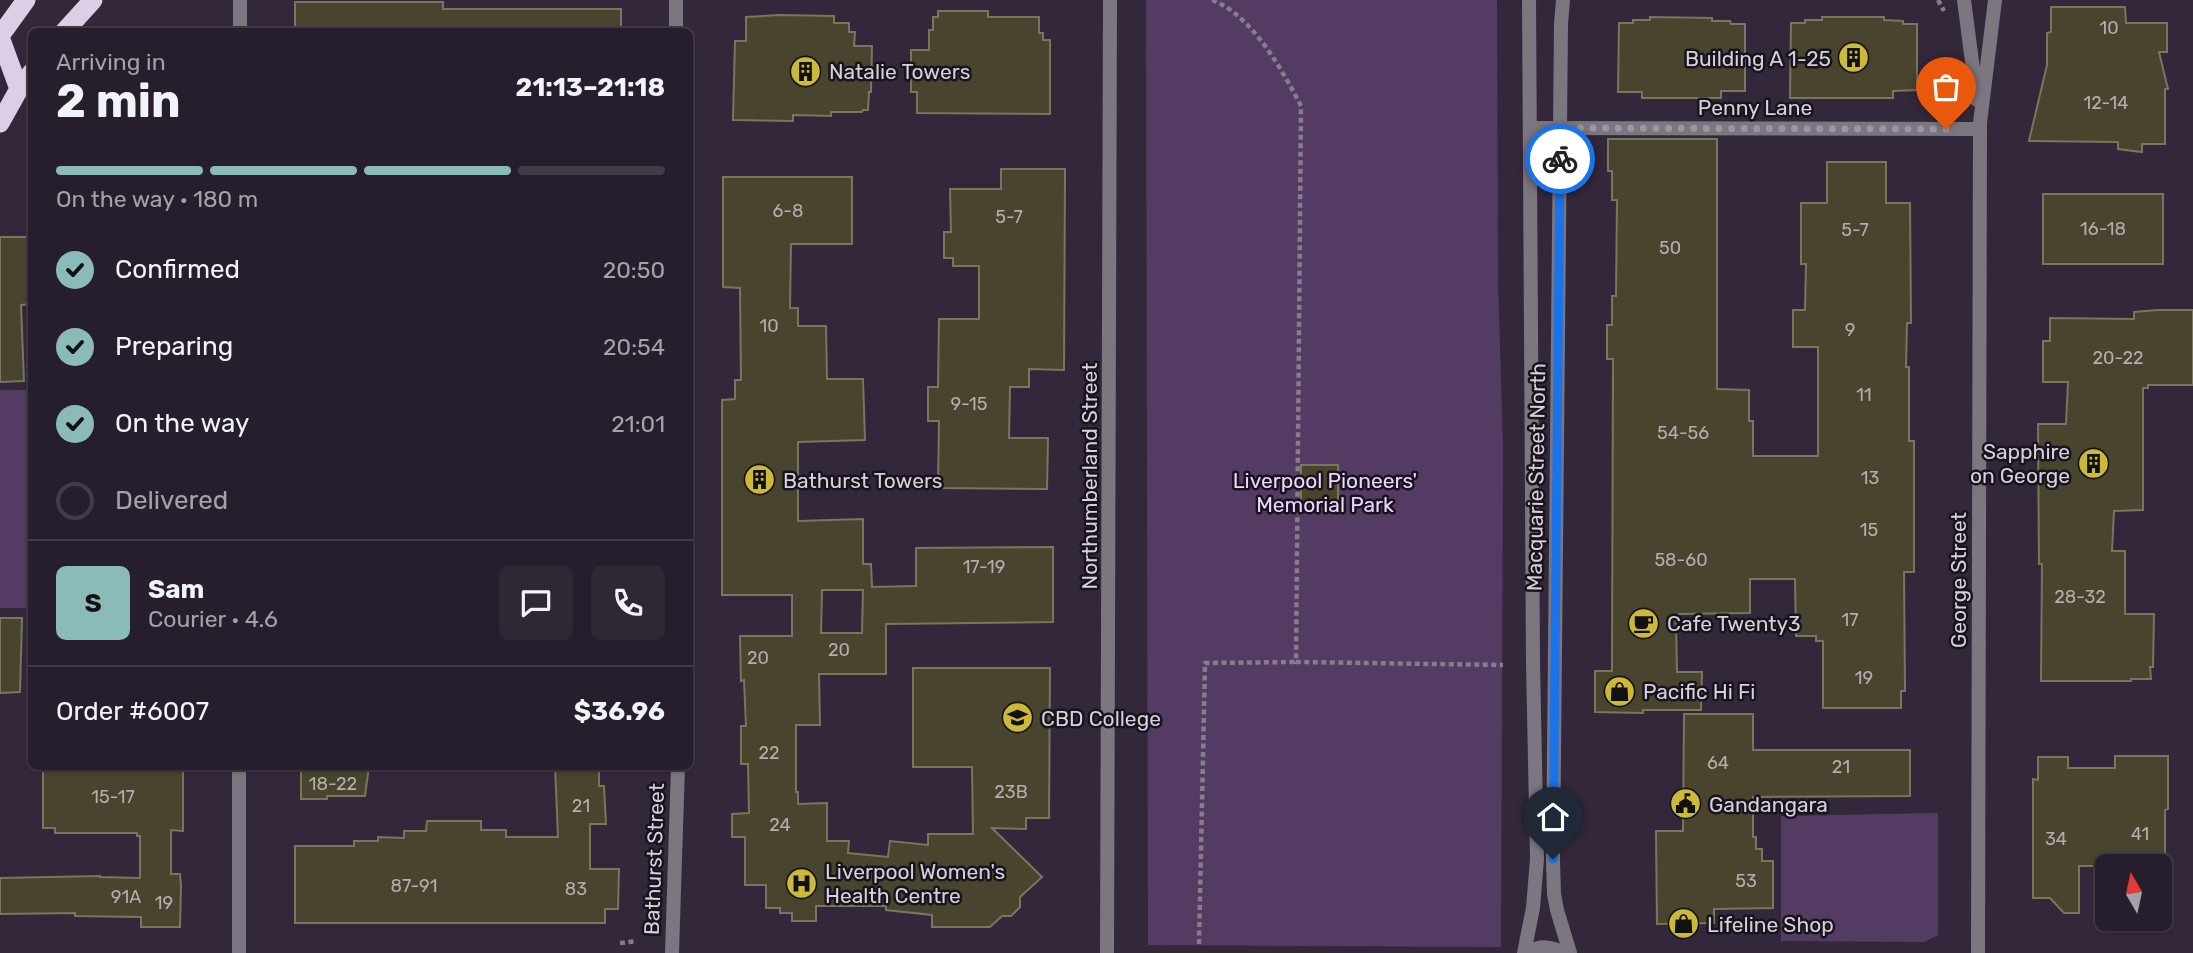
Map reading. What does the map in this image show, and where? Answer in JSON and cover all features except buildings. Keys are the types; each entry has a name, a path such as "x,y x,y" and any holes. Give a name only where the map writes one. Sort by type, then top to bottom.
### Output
{"highway":[{"path":"19,89 0,36 26,0"},
{"path":"68,28 93,0"},
{"path":"0,123 28,77"},
{"path":"0,81 19,89"}],"street":[{"path":"240,0 240,28"},
{"path":"676,0 676,28"},
{"name":"Northumberland Street","path":"1107,953 1110,0"},
{"name":"Macquarie Street North","path":"1525,953 1533,908 1537,859 1533,663 1529,0"},
{"name":"Macquarie Street North","path":"1563,0 1553,894 1570,953"},
{"name":"George Street","path":"1964,0 1980,126"},
{"name":"George Street","path":"1978,953 1980,126 1996,0"},
{"name":"Penny Lane","path":"1531,128 1980,126"},
{"path":"239,770 239,953"},
{"name":"Bathurst Street","path":"672,953 678,770"},
{"path":"1525,953 1543,947 1564,953"}],"path":[{"path":"1212,0 1236,14 1261,42 1283,71 1301,106 1296,662"},
{"path":"1199,944 1206,663 1503,665"},
{"path":"620,943 637,941"}],"green space":[{"name":"Liverpool Pioneers' Memorial Park","path":"1146,0 1497,0 1498,279 1503,448 1501,947 1148,945"},
{"path":"0,390 28,390 28,608 0,608"},
{"path":"1938,813 1938,935 1924,942 1781,941 1781,816"}],"way so far":[{"path":"1560,159 1561,128 1946,129"}],"place":[{"name":"Building A 1-25","path":"1854,58"},
{"name":"Natalie Towers","path":"806,71"},
{"name":"Sapphire on George","path":"2093,463"},
{"name":"Bathurst Towers","path":"760,480"},
{"name":"Cafe Twenty3","path":"1644,623"},
{"name":"Pacific Hi Fi","path":"1620,691"},
{"name":"CBD College","path":"1018,718"},
{"name":"Gandangara","path":"1686,804"},
{"name":"Liverpool Women's Health Centre","path":"802,883"},
{"name":"Lifeline Shop","path":"1684,924"}],"route":[{"path":"1553,859 1560,159"}]}
